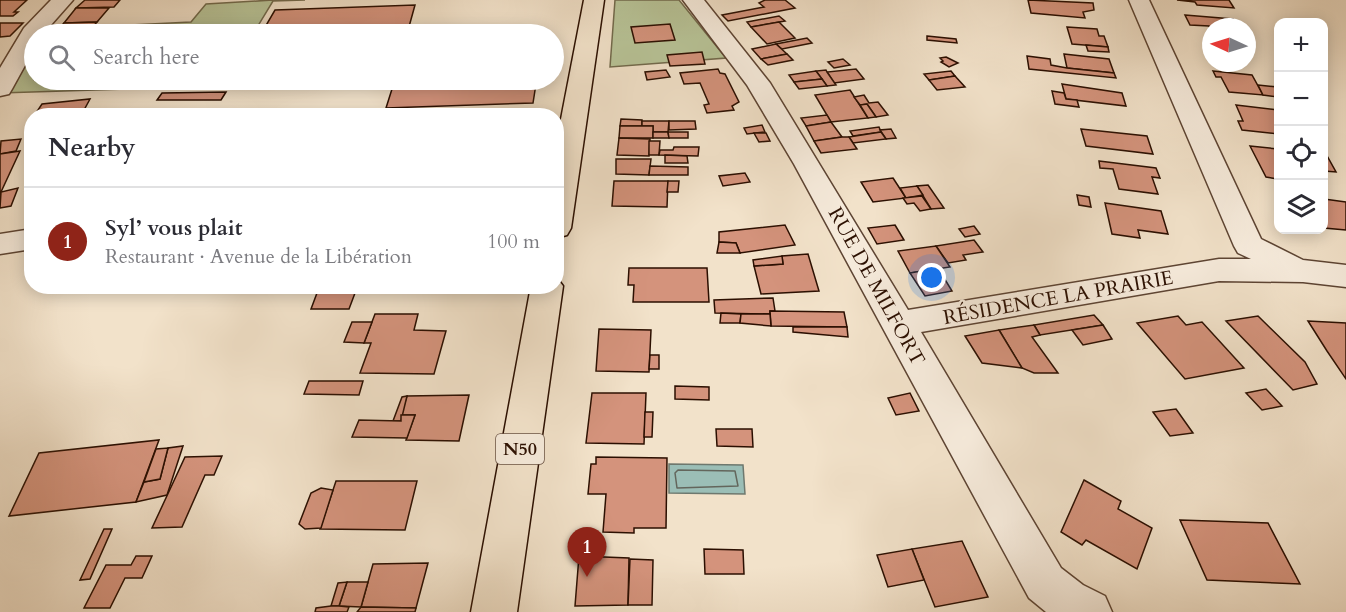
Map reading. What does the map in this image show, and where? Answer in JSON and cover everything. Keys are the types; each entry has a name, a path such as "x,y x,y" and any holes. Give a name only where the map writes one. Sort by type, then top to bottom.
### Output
{"main road":[{"path":"564,180 594,0"},
{"name":"N50","path":"494,612 546,294"}],"street":[{"path":"40,24 63,0"},
{"name":"RUE DE MILFORT","path":"693,0 758,83 808,164 1045,583 1067,601 1089,612"},
{"path":"1139,0 1249,246"},
{"path":"0,89 24,47"},
{"path":"0,244 24,240"},
{"name":"RÉSIDENCE LA PRAIRIE","path":"1219,270 1249,246 1303,271"},
{"name":"RÉSIDENCE LA PRAIRIE","path":"897,324 1219,270 1303,271 1346,276"}],"green space":[{"path":"273,0 305,0 273,1 259,24 150,24 191,22 206,4"},
{"path":"615,0 679,0 726,58 610,67"},
{"path":"24,45 24,90 95,90 0,93"}],"water":[{"path":"669,464 743,465 745,494 669,493"}],"building":[{"path":"0,0 27,0 14,12 18,12 13,16 0,16"},
{"path":"85,0 120,0 114,7 76,8"},
{"path":"765,0 785,0 795,8 728,21 722,15 764,7 759,3"},
{"path":"1028,0 1093,3 1094,10 1083,12 1085,18 1031,13"},
{"path":"1177,0 1229,0 1234,8 1197,5 1195,2"},
{"path":"415,5 410,24 267,24 275,10"},
{"path":"76,8 109,8 97,22 64,23"},
{"path":"1185,15 1221,18 1202,18 1202,26 1190,25"},
{"path":"779,16 785,21 751,27 747,22"},
{"path":"97,22 95,24 64,23"},
{"path":"779,22 795,38 767,44 751,27"},
{"path":"0,23 23,23 10,36 0,37"},
{"path":"670,24 675,40 635,43 631,27"},
{"path":"1067,27 1097,29 1099,36 1104,36 1108,47 1072,44"},
{"path":"927,36 956,39 957,43 927,40"},
{"path":"807,38 812,43 782,49 776,44"},
{"path":"776,44 787,54 761,59 752,49"},
{"path":"1086,45 1108,47 1109,52 1088,51"},
{"path":"702,52 705,64 670,66 667,55"},
{"path":"787,54 793,60 768,65 761,59"},
{"path":"1064,54 1109,59 1114,73 1067,68"},
{"path":"1027,56 1050,59 1051,65 1114,73 1116,78 1029,69"},
{"path":"946,57 958,63 949,67 941,62 943,61 940,58"},
{"path":"843,59 850,65 834,68 828,62"},
{"path":"718,69 720,73 725,74 739,102 732,106 734,110 707,113 704,105 709,104 700,83 684,84 680,73"},
{"path":"856,69 864,79 834,83 827,72"},
{"path":"666,70 670,77 647,80 645,72"},
{"path":"826,70 836,85 827,86 816,71"},
{"path":"816,71 822,79 794,82 789,75"},
{"path":"951,71 955,76 929,80 924,74"},
{"path":"1214,72 1252,75 1263,95 1229,92 1221,77 1216,77"},
{"path":"955,76 965,87 937,90 929,80"},
{"path":"822,79 827,86 799,89 794,82"},
{"path":"1062,84 1122,93 1126,106 1066,99"},
{"path":"1258,85 1274,87 1274,96 1263,95"},
{"path":"392,90 535,90 533,103 386,108"},
{"path":"850,90 868,118 831,122 815,95"},
{"path":"1052,91 1064,93 1066,99 1077,100 1079,107 1055,104"},
{"path":"226,92 221,100 157,100 162,93"},
{"path":"864,95 869,103 878,102 888,115 876,117 867,104 860,105 854,97"},
{"path":"90,99 85,108 39,108 42,104"},
{"path":"867,104 876,117 868,118 860,105"},
{"path":"1236,105 1274,110 1274,134 1242,130 1238,121 1243,121"},
{"path":"827,115 831,122 806,126 801,118"},
{"path":"621,119 642,120 642,126 620,126"},
{"path":"642,121 669,121 668,132 653,132 653,126 642,126"},
{"path":"669,121 695,121 696,129 669,130"},
{"path":"831,122 842,137 814,141 806,126"},
{"path":"762,125 765,132 747,134 744,128"},
{"path":"620,126 653,126 653,138 619,138"},
{"path":"879,127 881,132 853,136 850,131"},
{"path":"891,129 896,138 886,139 880,130"},
{"path":"1081,129 1147,136 1153,154 1086,146"},
{"path":"653,132 668,132 669,138 653,138"},
{"path":"668,132 688,132 688,138 669,138"},
{"path":"881,132 886,139 853,143 849,137"},
{"path":"754,133 766,133 770,141 759,142"},
{"path":"849,137 857,149 821,153 814,141"},
{"path":"619,138 650,139 649,156 617,155"},
{"path":"21,139 16,151 0,154 1,141"},
{"path":"649,141 660,141 659,155 649,155"},
{"path":"1250,146 1274,149 1274,178 1266,177"},
{"path":"674,147 699,147 698,156 659,155 660,150 673,150"},
{"path":"20,151 1,192 0,195 0,154"},
{"path":"665,155 687,156 688,163 665,163"},
{"path":"1328,158 1336,172 1328,171"},
{"path":"616,159 651,159 649,175 616,174"},
{"path":"1099,161 1156,168 1160,178 1152,177 1158,194 1119,189 1113,169 1100,168"},
{"path":"650,166 688,167 688,175 649,175"},
{"path":"745,173 750,182 723,186 719,176"},
{"path":"893,178 906,198 873,202 861,182"},
{"path":"614,181 668,181 667,207 612,206"},
{"path":"668,181 679,181 678,192 667,192"},
{"path":"928,185 944,208 931,209 917,186"},
{"path":"917,186 923,195 906,198 900,188"},
{"path":"18,188 11,206 0,208 1,192"},
{"path":"1077,195 1089,197 1091,207 1079,205"},
{"path":"922,196 931,209 920,211 914,203 907,204 903,198"},
{"path":"1328,200 1346,202 1346,230 1328,228"},
{"path":"1105,203 1161,211 1168,234 1138,230 1140,238 1112,234"},
{"path":"785,225 795,245 740,253 736,243 719,242 719,232"},
{"path":"895,225 904,240 877,244 868,228"},
{"path":"974,226 980,234 965,237 959,229"},
{"path":"974,240 983,252 963,255 966,260 948,263 936,246"},
{"path":"719,242 736,243 740,253 717,253"},
{"path":"936,246 950,267 910,273 898,251"},
{"path":"808,254 819,291 761,294 754,266 783,264 782,256"},
{"path":"782,256 783,264 754,266 753,260"},
{"path":"629,268 707,268 709,302 633,302 634,285 628,285"},
{"path":"938,268 952,291 925,296 910,273"},
{"path":"317,294 355,294 349,309 311,309"},
{"path":"773,298 775,311 770,311 770,314 715,313 714,300"},
{"path":"770,311 844,312 847,327 771,326"},
{"path":"721,313 741,314 740,323 720,323"},
{"path":"375,314 418,314 414,330 446,331 434,374 360,373 371,343 364,343"},
{"path":"741,314 770,314 771,326 740,323"},
{"path":"1094,315 1103,325 1040,335 1034,325"},
{"path":"1178,316 1186,325 1202,322 1244,368 1185,379 1137,323"},
{"path":"1258,316 1305,362 1317,384 1293,390 1226,321"},
{"path":"1308,321 1346,323 1346,379 1327,351"},
{"path":"352,322 372,322 364,343 344,342"},
{"path":"1034,325 1040,335 1032,337 1058,373 1034,373 1022,368 999,330"},
{"path":"1103,325 1112,339 1083,345 1072,330"},
{"path":"793,327 847,327 848,337 793,332"},
{"path":"599,329 651,330 649,372 596,371"},
{"path":"999,330 1022,368 982,363 965,336"},
{"path":"650,355 659,355 659,369 649,369"},
{"path":"309,381 363,381 359,395 304,394"},
{"path":"675,386 709,387 709,400 675,399"},
{"path":"1266,389 1282,406 1262,410 1246,393"},
{"path":"592,393 646,393 644,444 586,443"},
{"path":"910,393 919,411 896,415 888,398"},
{"path":"469,395 459,441 406,440 415,415 401,415 407,396"},
{"path":"407,396 401,421 393,421 402,397"},
{"path":"1176,409 1193,433 1170,436 1153,412"},
{"path":"645,412 653,412 652,437 644,437"},
{"path":"401,415 415,415 407,438 352,437 359,420 401,421"},
{"path":"716,429 752,429 753,447 717,446"},
{"path":"159,440 136,502 9,516 39,453"},
{"path":"183,446 167,495 136,502 144,482 160,479 168,448"},
{"path":"168,448 160,479 144,482 156,449"},
{"path":"222,456 214,475 205,475 182,527 152,528 185,457"},
{"path":"596,457 667,458 666,528 634,528 634,533 603,532 606,494 588,494 591,464 596,464"},
{"path":"1084,480 1121,501 1118,509 1152,528 1137,569 1086,540 1082,545 1061,532"},
{"path":"336,481 417,481 405,530 320,529"},
{"path":"321,488 333,490 321,528 305,529 299,524 311,493"},
{"path":"1180,520 1268,523 1300,584 1207,580"},
{"path":"104,529 112,529 90,579 80,580"},
{"path":"962,541 988,597 935,607 912,549"},
{"path":"704,549 743,550 744,574 705,574"},
{"path":"912,549 924,580 888,587 877,555"},
{"path":"136,556 152,556 142,578 125,578 110,608 84,608 106,565 131,565"},
{"path":"579,556 629,558 628,605 575,606"},
{"path":"630,559 653,560 652,605 628,605"},
{"path":"428,563 416,608 361,607 373,564"},
{"path":"347,582 368,582 361,607 339,606"},
{"path":"347,582 339,606 331,606 338,583"},
{"path":"349,607 347,612 315,612 316,608"},
{"path":"361,607 416,608 415,612 357,612"}],"place":[{"name":"Syl’ vous plait","path":"587,577"}]}
